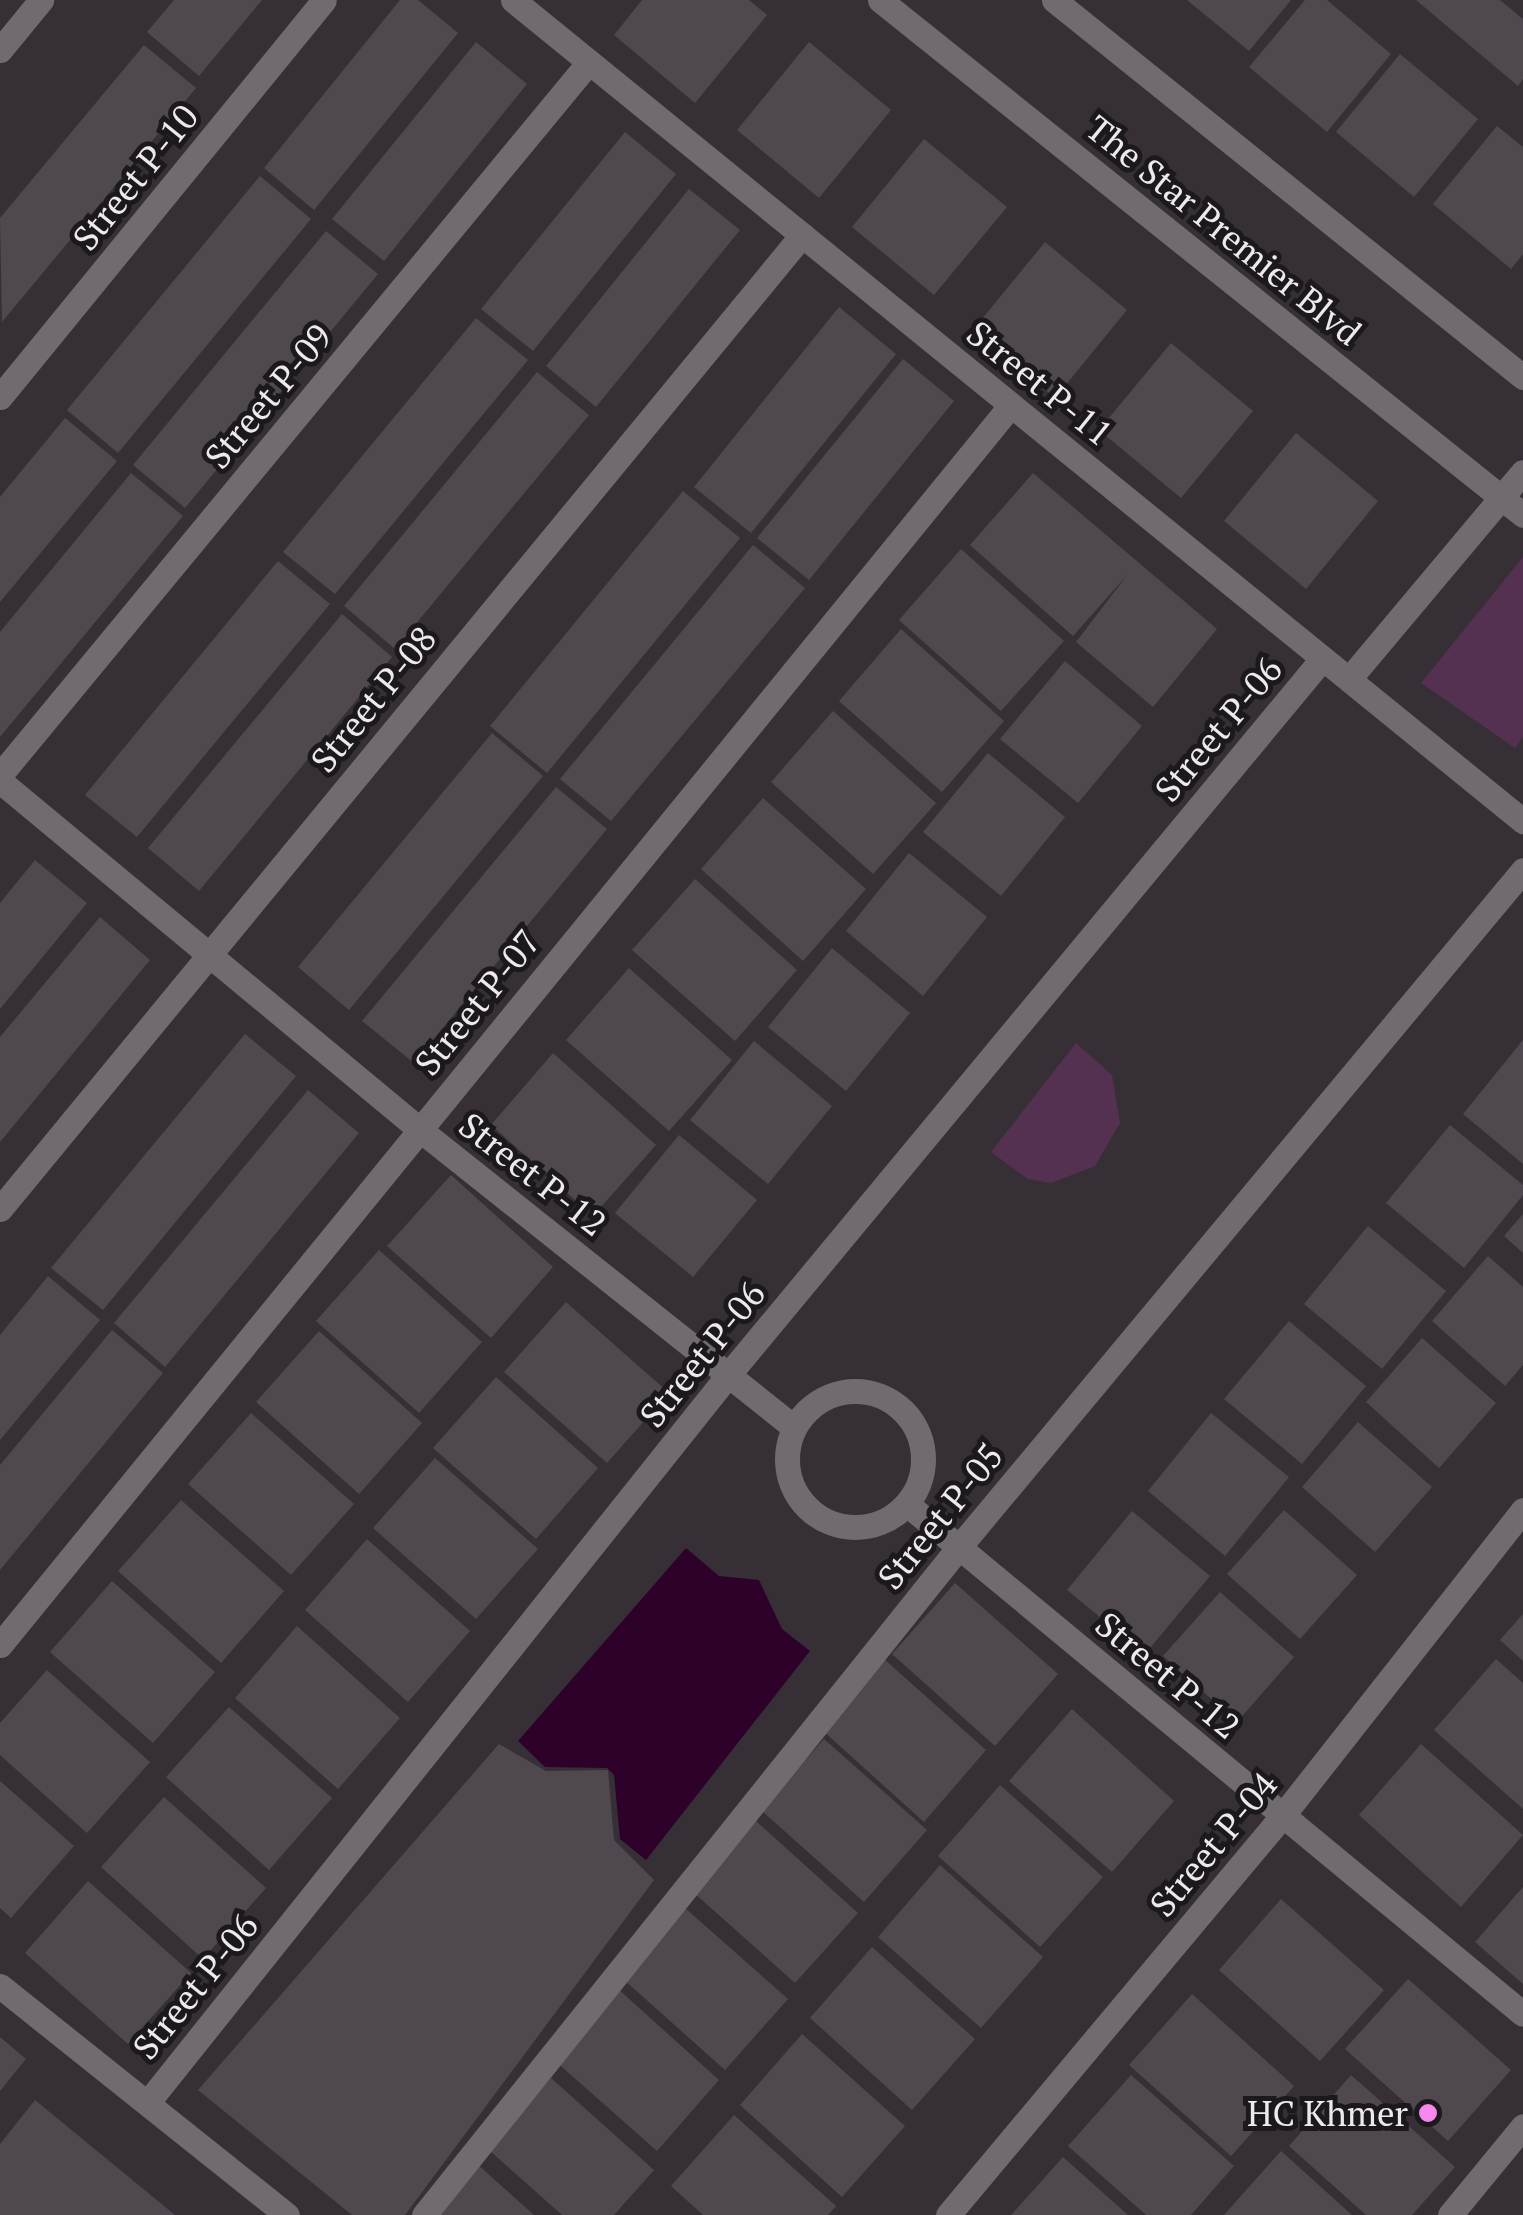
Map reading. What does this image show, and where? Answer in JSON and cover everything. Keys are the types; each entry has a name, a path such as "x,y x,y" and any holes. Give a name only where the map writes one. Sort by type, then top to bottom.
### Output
{"street":[{"path":"0,50 41,0"},
{"name":"Street P-10","path":"0,397 324,0"},
{"name":"Street P-11","path":"513,0 1322,660 1520,813"},
{"name":"The Star Premier Blvd","path":"880,0 1523,514"},
{"name":"The Star Premier Blvd","path":"1054,0 1523,377"},
{"name":"Street P-09","path":"0,778 589,62"},
{"name":"Street P-08","path":"0,1209 802,234"},
{"name":"Street P-07","path":"0,1645 1011,404"},
{"path":"1349,679 1523,472"},
{"name":"Street P-06","path":"148,2102 729,1374 1322,660"},
{"name":"Street P-12","path":"0,778 419,1129 794,1427"},
{"name":"Street P-05","path":"424,2215 958,1547 1523,870"},
{"path":"846,1390 880,1394 907,1413 922,1442 923,1476 908,1506 881,1525 848,1528 816,1517 794,1492 786,1460 794,1427 816,1402 846,1390"},
{"name":"Street P-12","path":"908,1506 1523,2014"},
{"name":"Street P-04","path":"948,2215 1283,1816 1523,1510"},
{"path":"0,1986 287,2215"},
{"path":"1450,2215 1523,2126"}],"shaded area":[{"path":"1523,557 1523,737 1515,748 1421,683"},
{"path":"1076,1043 1112,1075 1120,1123 1095,1166 1051,1183 1028,1179 991,1152"},
{"path":"686,1548 719,1576 759,1580 782,1629 810,1651 646,1860 620,1839 614,1775 607,1768 545,1767 518,1741"}],"building":[{"path":"174,0 262,0 199,76 147,32"},
{"path":"400,0 418,0 458,33 314,210 264,168"},
{"path":"642,0 749,0 767,15 695,103 614,35"},
{"path":"1187,0 1291,0 1249,51"},
{"path":"1305,0 1327,0 1391,54 1327,132 1249,67"},
{"path":"1416,0 1500,0 1523,19 1523,79 1518,86"},
{"path":"476,42 527,84 384,261 332,219"},
{"path":"809,42 891,110 819,198 737,130"},
{"path":"144,45 196,88 2,322 0,218"},
{"path":"1400,54 1478,119 1414,197 1336,132"},
{"path":"1497,126 1523,147 1523,254 1511,269 1433,204"},
{"path":"625,132 676,174 533,351 481,309"},
{"path":"924,139 1007,207 934,295 852,227"},
{"path":"260,176 311,219 118,453 67,410"},
{"path":"689,189 740,230 596,407 546,366"},
{"path":"326,231 378,274 185,508 133,465"},
{"path":"1045,242 1127,310 1055,398 973,330"},
{"path":"839,307 896,354 751,533 694,487"},
{"path":"476,318 528,360 335,594 283,552"},
{"path":"1171,343 1253,411 1181,498 1099,430"},
{"path":"903,359 954,401 809,580 757,538"},
{"path":"537,372 589,415 395,649 344,606"},
{"path":"65,418 117,461 0,602 0,497"},
{"path":"1296,433 1378,501 1306,589 1224,521"},
{"path":"131,473 183,516 0,737 0,632"},
{"path":"1033,473 1217,629 1153,707 1076,642 1128,574 1073,636 970,545"},
{"path":"683,491 740,538 547,773 490,726"},
{"path":"753,545 805,588 611,821 560,779"},
{"path":"961,549 1064,641 1001,711 899,620"},
{"path":"278,561 330,604 137,837 85,795"},
{"path":"342,614 392,657 199,891 148,848"},
{"path":"901,629 1004,721 942,792 839,701"},
{"path":"1065,661 1142,726 1078,803 1000,739"},
{"path":"833,711 936,803 873,874 771,782"},
{"path":"492,733 543,776 349,1010 298,967"},
{"path":"988,753 1065,817 1001,896 923,832"},
{"path":"556,787 607,829 414,1063 362,1021"},
{"path":"763,798 866,889 803,961 701,869"},
{"path":"909,853 987,917 923,996 846,931"},
{"path":"35,860 87,903 0,1009 0,903"},
{"path":"695,879 797,970 735,1041 632,950"},
{"path":"100,917 150,960 0,1142 0,1037"},
{"path":"832,948 910,1013 846,1091 768,1027"},
{"path":"629,968 732,1060 669,1131 566,1040"},
{"path":"245,1034 296,1076 103,1310 51,1268"},
{"path":"1523,1040 1523,1164 1463,1114"},
{"path":"754,1041 832,1106 768,1184 690,1120"},
{"path":"553,1053 656,1145 593,1216 491,1125"},
{"path":"308,1090 359,1133 165,1367 114,1323"},
{"path":"1450,1125 1523,1185 1523,1195 1464,1268 1386,1203"},
{"path":"679,1135 757,1200 693,1277 615,1213"},
{"path":"451,1175 553,1267 491,1338 387,1246"},
{"path":"1523,1214 1523,1253 1504,1236"},
{"path":"1368,1226 1446,1291 1382,1369 1304,1304"},
{"path":"379,1250 482,1342 419,1413 316,1321"},
{"path":"1488,1256 1523,1287 1523,1365 1505,1386 1432,1321"},
{"path":"48,1276 100,1320 0,1440 0,1335"},
{"path":"566,1302 669,1393 607,1463 504,1372"},
{"path":"1289,1321 1366,1386 1302,1464 1224,1399"},
{"path":"112,1330 163,1373 0,1570 0,1465"},
{"path":"319,1331 422,1423 359,1494 256,1402"},
{"path":"1422,1338 1496,1403 1439,1468 1366,1402"},
{"path":"496,1377 598,1468 536,1539 433,1448"},
{"path":"251,1413 354,1504 291,1575 188,1484"},
{"path":"1211,1413 1289,1477 1225,1556 1148,1491"},
{"path":"1358,1422 1432,1487 1375,1552 1302,1487"},
{"path":"435,1458 538,1549 476,1619 373,1528"},
{"path":"181,1500 284,1591 221,1663 118,1571"},
{"path":"1284,1510 1357,1575 1300,1639 1227,1574"},
{"path":"1132,1511 1210,1576 1145,1654 1067,1590"},
{"path":"367,1539 470,1631 408,1702 305,1610"},
{"path":"112,1581 215,1672 153,1743 50,1652"},
{"path":"955,1583 1058,1674 995,1746 892,1654"},
{"path":"1220,1592 1294,1657 1237,1722 1163,1656"},
{"path":"1523,1614 1523,1661 1500,1640"},
{"path":"297,1626 400,1718 338,1789 235,1698"},
{"path":"884,1659 986,1750 924,1822 821,1729"},
{"path":"1496,1659 1523,1683 1523,1809 1434,1730"},
{"path":"47,1670 150,1762 87,1833 0,1755 0,1723"},
{"path":"229,1707 332,1798 269,1870 166,1777"},
{"path":"1072,1709 1174,1801 1112,1872 1009,1781"},
{"path":"824,1739 927,1830 864,1902 761,1810"},
{"path":"499,1744 546,1771 608,1770 614,1840 654,1880 405,2215 352,2215 198,2090"},
{"path":"1421,1744 1523,1835 1461,1907 1359,1815"},
{"path":"0,1781 74,1846 11,1918 0,1908"},
{"path":"1000,1785 1103,1877 1040,1947 938,1856"},
{"path":"164,1797 266,1888 203,1959 101,1867"},
{"path":"756,1821 858,1913 795,1983 693,1892"},
{"path":"940,1865 1043,1957 981,2028 878,1937"},
{"path":"88,1881 191,1973 128,2044 25,1953"},
{"path":"1523,1887 1523,1984 1475,1942"},
{"path":"1281,1899 1384,1990 1320,2061 1219,1970"},
{"path":"685,1908 788,1999 725,2070 623,1979"},
{"path":"872,1947 975,2039 912,2110 810,2018"},
{"path":"1408,1979 1511,2070 1448,2141 1345,2049"},
{"path":"617,1988 719,2080 657,2151 554,2060"},
{"path":"1192,1994 1294,2086 1231,2156 1129,2065"},
{"path":"802,2034 905,2126 842,2197 740,2105"},
{"path":"0,2037 26,2059 0,2091"},
{"path":"1131,2075 1234,2166 1191,2215 1146,2215 1068,2146"},
{"path":"1351,2075 1455,2167 1412,2215 1366,2215 1289,2146"},
{"path":"551,2078 654,2170 614,2215 562,2215 489,2150"},
{"path":"35,2100 175,2215 0,2215 0,2144"},
{"path":"734,2115 836,2206 828,2215 703,2215 671,2186"},
{"path":"1281,2151 1352,2215 1224,2215"},
{"path":"1063,2157 1128,2215 1011,2215"},
{"path":"476,2163 534,2215 430,2215"}],"place":[{"name":"HC Khmer","path":"1428,2113"}]}
